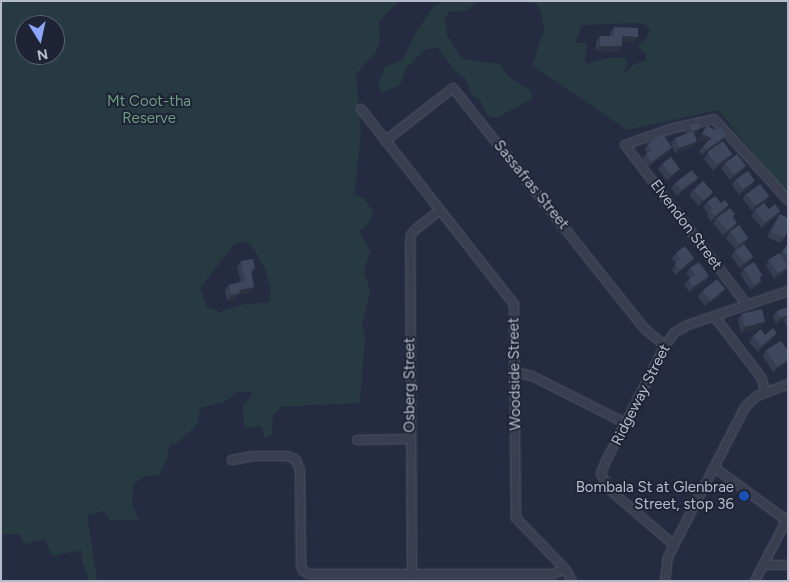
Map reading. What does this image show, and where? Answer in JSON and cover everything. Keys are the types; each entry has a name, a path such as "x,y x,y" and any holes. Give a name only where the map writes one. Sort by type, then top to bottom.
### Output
{"street":[{"name":"Sassafras Street","path":"386,141 453,88 645,329 665,346"},
{"name":"Woodside Street","path":"361,109 439,211 503,287 514,304 516,518 565,570 572,581"},
{"name":"Elvendon Street","path":"747,305 625,145 670,129 714,119 788,200"},
{"name":"Osberg Street","path":"412,573 411,235 439,211"},
{"name":"Ridgeway Street","path":"674,545 655,530 603,481 601,474 605,463 665,346 674,333 688,325 788,291"},
{"path":"714,316 761,378 766,392"},
{"path":"516,372 532,376 626,423"},
{"path":"665,581 666,564 674,545 746,407 754,398 788,384"},
{"path":"356,440 411,439"},
{"path":"232,460 253,456 287,456 295,459 300,470 301,565 303,572 309,574 553,574 565,570"},
{"path":"715,468 787,518 756,581"},
{"path":"764,565 788,565"}],"green space":[{"name":"Mt Coot-tha Reserve","path":"1,1 408,1 399,2 386,13 379,23 380,40 376,52 356,74 361,134 354,194 364,198 373,212 369,223 359,231 370,250 364,271 370,291 362,324 365,338 360,403 281,407 273,416 272,434 265,439 262,427 258,425 247,428 244,425 243,407 253,392 238,392 224,402 200,408 197,425 177,443 170,444 167,460 159,475 144,476 133,485 132,504 139,520 110,520 103,511 87,515 97,581 89,581 82,560 82,550 52,556 45,539 25,544 19,534 5,534 1,537","holes":["246,242 253,247 265,269 271,289 269,302 240,305 220,312 207,307 200,288 235,243"]},
{"path":"447,1 477,1 468,10 448,12 445,21 447,35 460,56 467,60 500,64 509,77 531,91 532,99 496,118 488,116 481,102 472,95 466,79 456,72 437,47 424,50 406,68 400,85 381,93 378,85 385,67 403,60 416,32 434,6"},
{"path":"534,1 788,1 788,196 718,110 627,130 532,65 544,29 541,11","holes":["636,23 646,25 650,30 646,39 637,46 646,54 645,61 634,64 628,71 623,72 628,63 626,58 607,58 587,64 585,62 587,43 575,43 582,25"]}],"building":[{"path":"614,27 638,28 638,37 622,36 622,46 600,46 600,36 614,36"},
{"path":"698,123 700,129 693,131 689,126"},
{"path":"707,126 716,130 721,128 726,136 706,150 703,146 712,138 702,134"},
{"path":"693,131 697,141 680,148 675,138"},
{"path":"662,134 672,147 652,162 646,154 652,150 648,144"},
{"path":"723,141 732,154 717,165 707,152"},
{"path":"737,154 746,166 734,175 725,163"},
{"path":"671,157 680,169 671,176 662,164"},
{"path":"692,170 698,178 681,191 675,183"},
{"path":"748,171 755,181 743,189 736,180"},
{"path":"703,181 713,192 703,201 693,190"},
{"path":"760,184 769,196 755,206 746,194"},
{"path":"715,196 721,203 725,200 729,205 715,216 710,211 713,209 707,202"},
{"path":"764,203 769,209 775,204 780,211 765,223 755,210"},
{"path":"730,208 735,214 732,216 737,223 727,231 717,218"},
{"path":"780,214 788,218 788,231 784,238 771,232"},
{"path":"739,225 748,238 739,244 730,231"},
{"path":"744,244 753,257 744,263 735,250"},
{"path":"788,244 788,255 782,252"},
{"path":"685,246 694,258 680,270 675,264 681,259 676,253"},
{"path":"779,253 788,267 778,274 769,260"},
{"path":"253,259 255,268 251,269 254,287 239,290 240,293 231,295 229,285 245,281 241,261"},
{"path":"699,262 709,276 693,287 688,280 695,275 690,268"},
{"path":"754,262 762,275 759,277 761,281 755,285 744,268"},
{"path":"717,279 725,289 710,301 702,291"},
{"path":"788,307 788,315 780,318 777,311"},
{"path":"762,309 765,322 744,326 742,314"},
{"path":"773,328 777,333 762,346 753,336 761,329 765,335"},
{"path":"781,341 788,351 788,360 777,367 766,350"}],"place":[{"name":"Bombala St at Glenbrae Street, stop 36","path":"744,496"}]}
